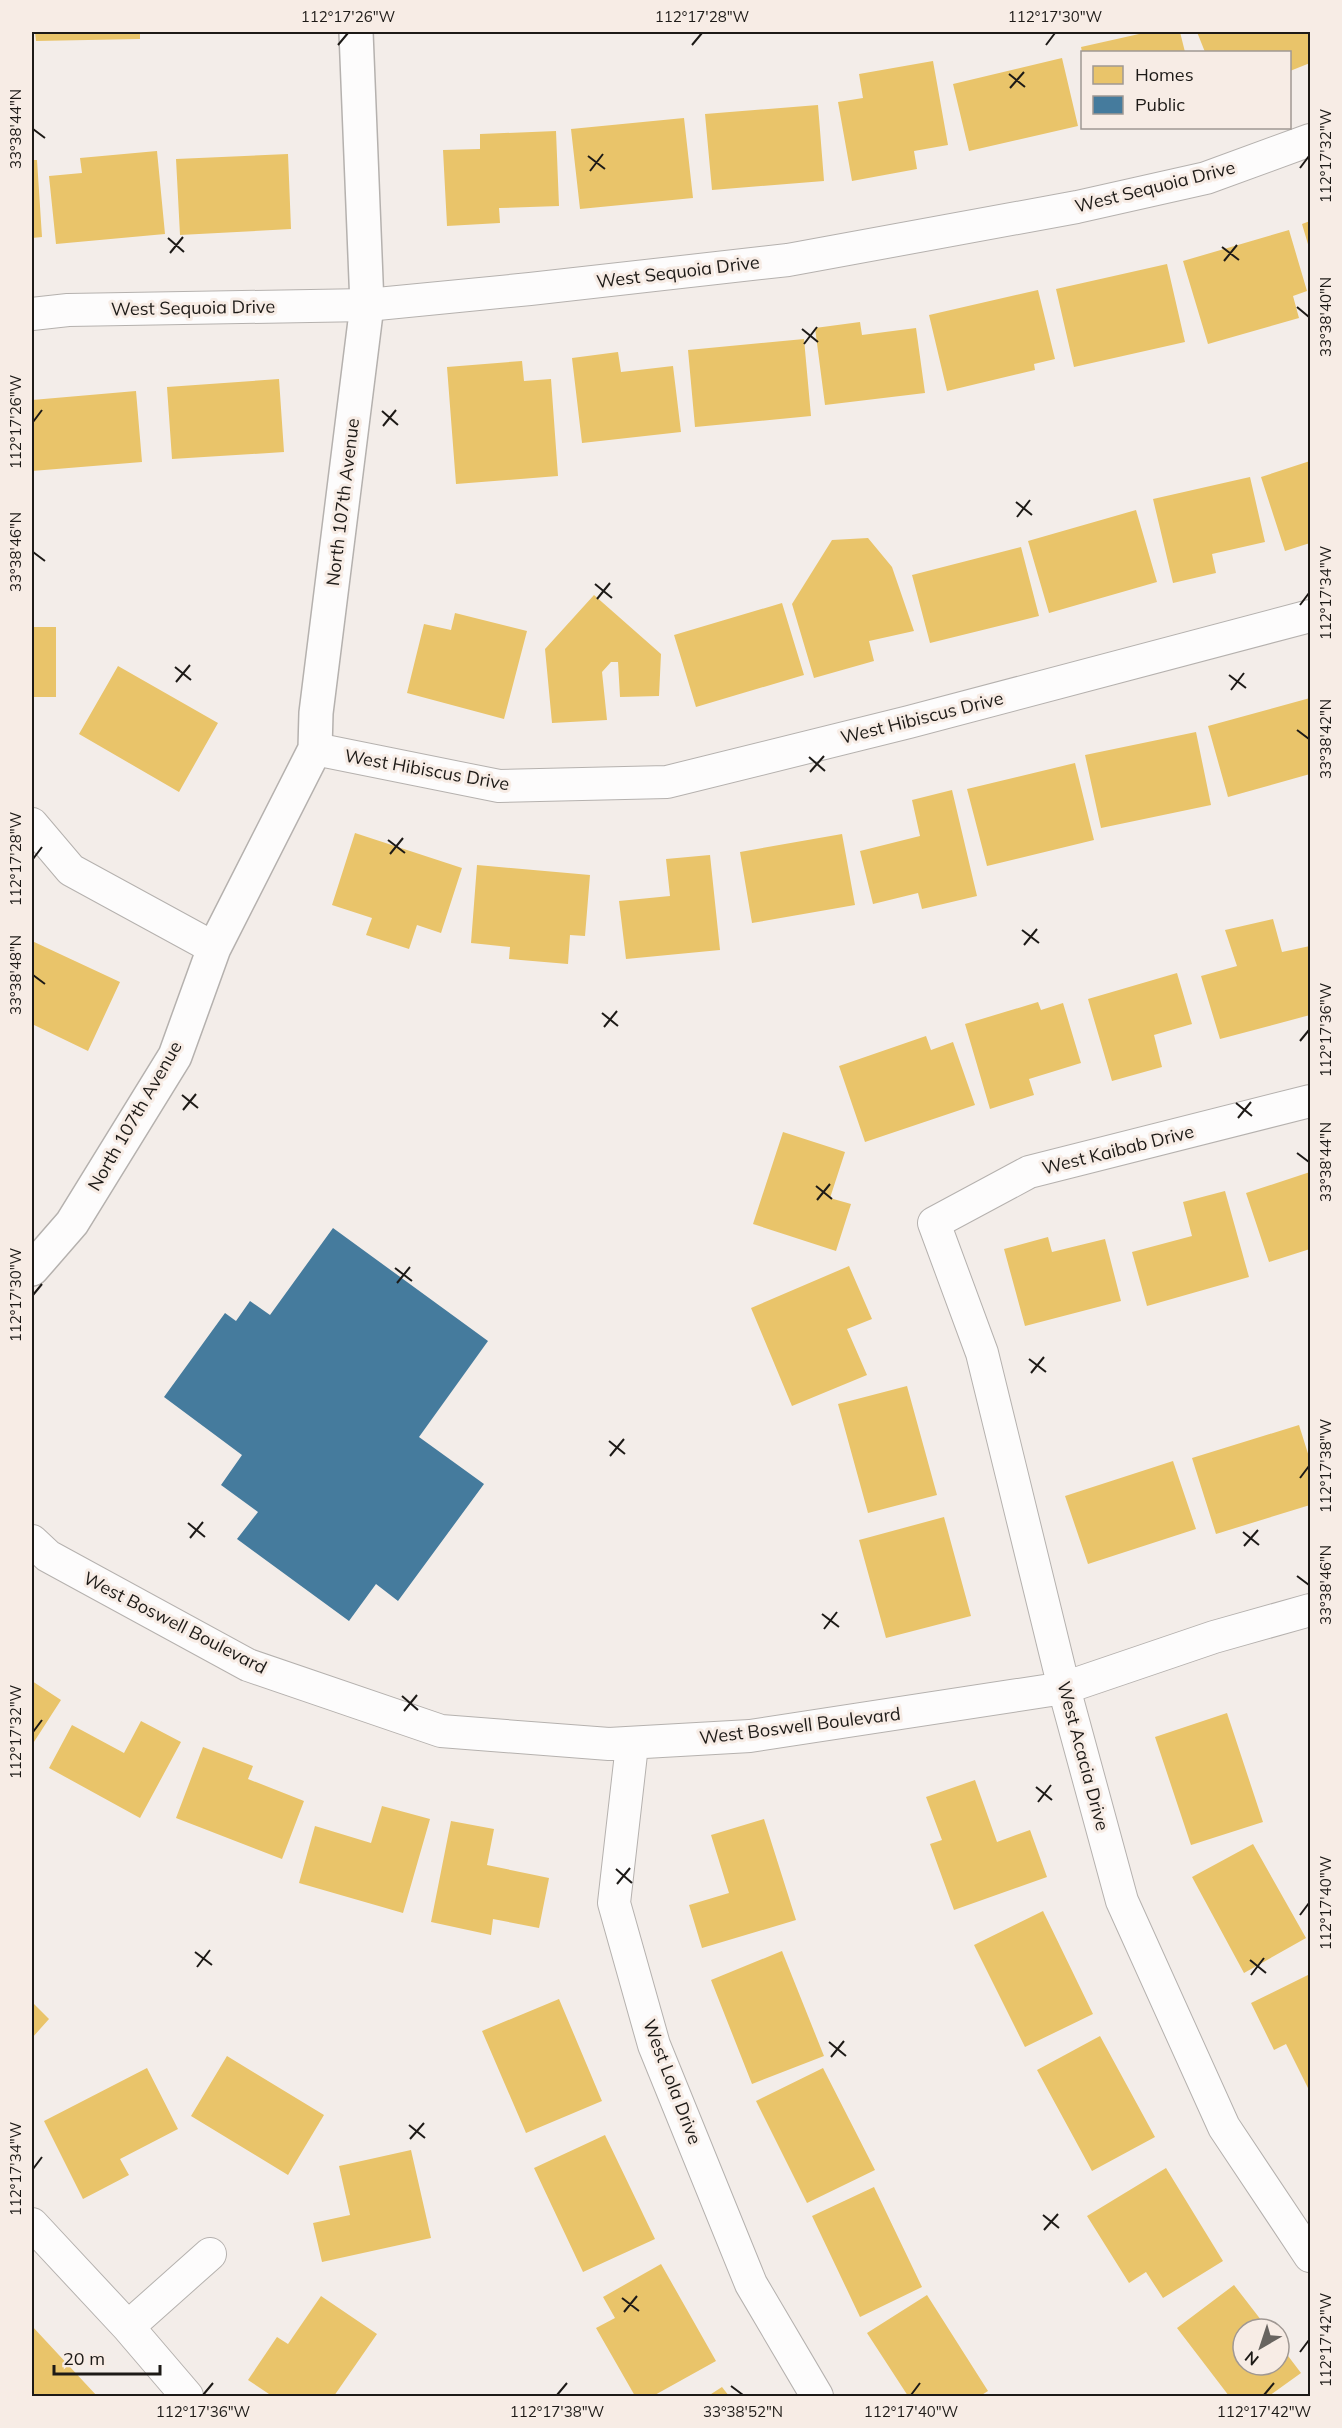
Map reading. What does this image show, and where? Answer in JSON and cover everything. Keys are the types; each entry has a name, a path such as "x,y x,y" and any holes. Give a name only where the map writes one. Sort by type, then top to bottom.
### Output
{"street":[{"name":"North 107th Avenue","path":"32,1269 72,1223 175,1056 214,948 315,749 316,713 367,305 356,32"},
{"name":"West Sequoia Drive","path":"32,314 68,310 367,305 788,260 1077,207 1163,188 1206,178 1311,140"},
{"name":"West Hibiscus Drive","path":"315,749 500,786 667,782 909,722 1311,616"},
{"path":"32,824 71,870 214,948"},
{"name":"West Kaibab Drive","path":"934,1223 1029,1172 1311,1101"},
{"name":"West Acacia Drive","path":"934,1223 982,1353 1064,1688 1122,1901 1224,2127 1311,2256"},
{"name":"West Boswell Boulevard","path":"32,1541 48,1556 248,1665 441,1731 632,1745 750,1736 1064,1688 1214,1637 1311,1610"},
{"name":"West Lola Drive","path":"632,1745 614,1903 654,2044 751,2284 817,2397"},
{"path":"32,2224 128,2327 187,2397"},
{"path":"128,2327 210,2254"}],"building: Homes":[{"path":"35,32 140,32 140,39 36,41"},
{"path":"1148,32 1180,32 1185,51 1082,51 1081,47"},
{"path":"1197,32 1310,32 1310,63 1291,71 1291,51 1205,51"},
{"path":"1062,58 1078,126 969,151 953,84"},
{"path":"933,61 948,145 914,151 917,169 852,181 838,102 863,98 859,74"},
{"path":"818,105 824,181 712,190 705,114"},
{"path":"684,118 693,198 580,209 571,129"},
{"path":"556,131 559,206 499,208 500,223 447,226 443,150 480,149 480,134"},
{"path":"157,151 165,234 56,244 49,176 82,173 80,158"},
{"path":"288,154 291,229 180,235 176,159"},
{"path":"32,160 37,160 42,237 32,238"},
{"path":"1310,221 1310,251 1302,224"},
{"path":"1289,230 1307,291 1293,296 1299,318 1208,344 1183,261"},
{"path":"1167,264 1185,342 1074,367 1056,289"},
{"path":"1038,290 1055,359 1034,364 1035,370 947,391 929,315"},
{"path":"860,322 862,335 916,328 925,393 825,405 815,328"},
{"path":"804,339 811,416 695,427 688,350"},
{"path":"618,352 621,372 673,366 681,432 582,443 572,358"},
{"path":"522,361 524,381 551,379 558,476 456,484 447,367"},
{"path":"279,379 284,452 172,459 167,387"},
{"path":"136,391 142,462 32,471 32,400"},
{"path":"1310,461 1310,543 1285,551 1261,477"},
{"path":"1250,477 1265,542 1212,554 1216,573 1173,583 1153,499"},
{"path":"1136,510 1157,582 1049,613 1028,541"},
{"path":"868,538 892,567 914,631 869,641 874,661 814,678 792,604 832,540"},
{"path":"1021,547 1039,616 930,643 912,575"},
{"path":"594,595 661,654 659,696 620,697 618,662 611,662 602,672 607,720 552,723 545,649"},
{"path":"782,603 804,675 696,707 674,635"},
{"path":"455,613 527,631 504,719 407,693 424,624 451,630"},
{"path":"32,627 56,627 56,697 32,697"},
{"path":"118,666 218,723 179,792 79,734"},
{"path":"1310,698 1310,774 1228,797 1208,726"},
{"path":"1196,732 1211,805 1101,828 1085,755"},
{"path":"1075,763 1094,840 987,866 967,789"},
{"path":"952,790 977,896 922,909 918,893 873,904 860,851 920,836 912,800"},
{"path":"355,833 462,868 441,933 417,925 409,949 366,935 372,918 332,905"},
{"path":"842,834 855,905 752,923 740,852"},
{"path":"710,855 720,950 626,959 619,901 670,896 666,859"},
{"path":"477,865 590,875 585,936 570,935 568,964 509,959 510,947 471,943"},
{"path":"1273,919 1282,952 1310,946 1310,1015 1220,1039 1201,976 1237,966 1225,930"},
{"path":"32,941 120,982 88,1051 32,1024"},
{"path":"1177,973 1192,1024 1154,1035 1162,1067 1112,1081 1088,999"},
{"path":"1038,1002 1041,1010 1063,1003 1081,1063 1029,1079 1034,1095 990,1109 965,1024"},
{"path":"926,1036 931,1050 953,1042 975,1105 865,1142 839,1066"},
{"path":"783,1132 845,1152 830,1198 851,1204 836,1251 753,1224"},
{"path":"1310,1172 1310,1249 1269,1262 1246,1193"},
{"path":"1225,1191 1249,1277 1147,1306 1132,1252 1192,1236 1183,1202"},
{"path":"1048,1237 1052,1252 1105,1239 1121,1301 1025,1326 1004,1249"},
{"path":"849,1266 872,1319 847,1329 867,1375 792,1406 751,1308"},
{"path":"907,1386 937,1495 868,1513 838,1404"},
{"path":"1299,1425 1310,1460 1310,1505 1216,1534 1192,1458"},
{"path":"1173,1461 1196,1529 1088,1564 1065,1496"},
{"path":"944,1517 971,1616 886,1638 859,1540"},
{"path":"32,1681 61,1700 32,1745"},
{"path":"1227,1713 1263,1822 1191,1845 1155,1737"},
{"path":"141,1721 181,1742 140,1818 49,1768 72,1725 124,1753"},
{"path":"203,1747 253,1766 248,1779 304,1801 282,1859 176,1818"},
{"path":"975,1780 997,1842 1030,1830 1047,1877 954,1910 930,1844 942,1840 926,1797"},
{"path":"382,1806 430,1819 403,1913 299,1883 315,1826 371,1843"},
{"path":"764,1819 796,1920 702,1948 689,1905 729,1893 711,1835"},
{"path":"451,1821 494,1829 487,1865 549,1878 539,1928 493,1919 491,1935 431,1922"},
{"path":"1253,1844 1306,1938 1244,1973 1192,1877"},
{"path":"1043,1911 1093,2014 1025,2047 974,1945"},
{"path":"782,1951 824,2056 752,2084 711,1980"},
{"path":"1310,1974 1310,2092 1286,2044 1274,2050 1251,2003"},
{"path":"559,1999 602,2101 526,2133 482,2031"},
{"path":"32,2002 49,2019 32,2038"},
{"path":"1100,2036 1155,2137 1092,2171 1037,2070"},
{"path":"227,2056 324,2115 288,2175 191,2116"},
{"path":"147,2068 178,2129 120,2159 129,2175 83,2199 44,2121"},
{"path":"823,2068 875,2170 807,2203 756,2101"},
{"path":"605,2135 655,2239 583,2272 534,2168"},
{"path":"411,2150 431,2238 322,2262 313,2223 350,2215 339,2166"},
{"path":"1166,2168 1223,2261 1163,2298 1146,2272 1129,2283 1087,2216"},
{"path":"874,2187 922,2287 860,2317 812,2216"},
{"path":"661,2264 716,2361 653,2396 635,2396 596,2328 615,2318 603,2297"},
{"path":"1234,2285 1259,2317 1231,2317 1231,2377 1291,2377 1291,2360 1301,2373 1269,2396 1229,2396 1177,2328"},
{"path":"927,2295 988,2391 980,2396 908,2396 867,2333"},
{"path":"321,2296 377,2334 334,2396 272,2396 248,2380 277,2337 288,2344"},
{"path":"32,2326 97,2396 32,2396"},
{"path":"722,2387 729,2396 708,2396"}],"building: Public":[{"path":"333,1228 488,1341 419,1437 484,1484 398,1601 376,1584 349,1621 237,1539 258,1512 221,1485 242,1455 164,1397 225,1313 236,1321 250,1301 270,1315"}]}
